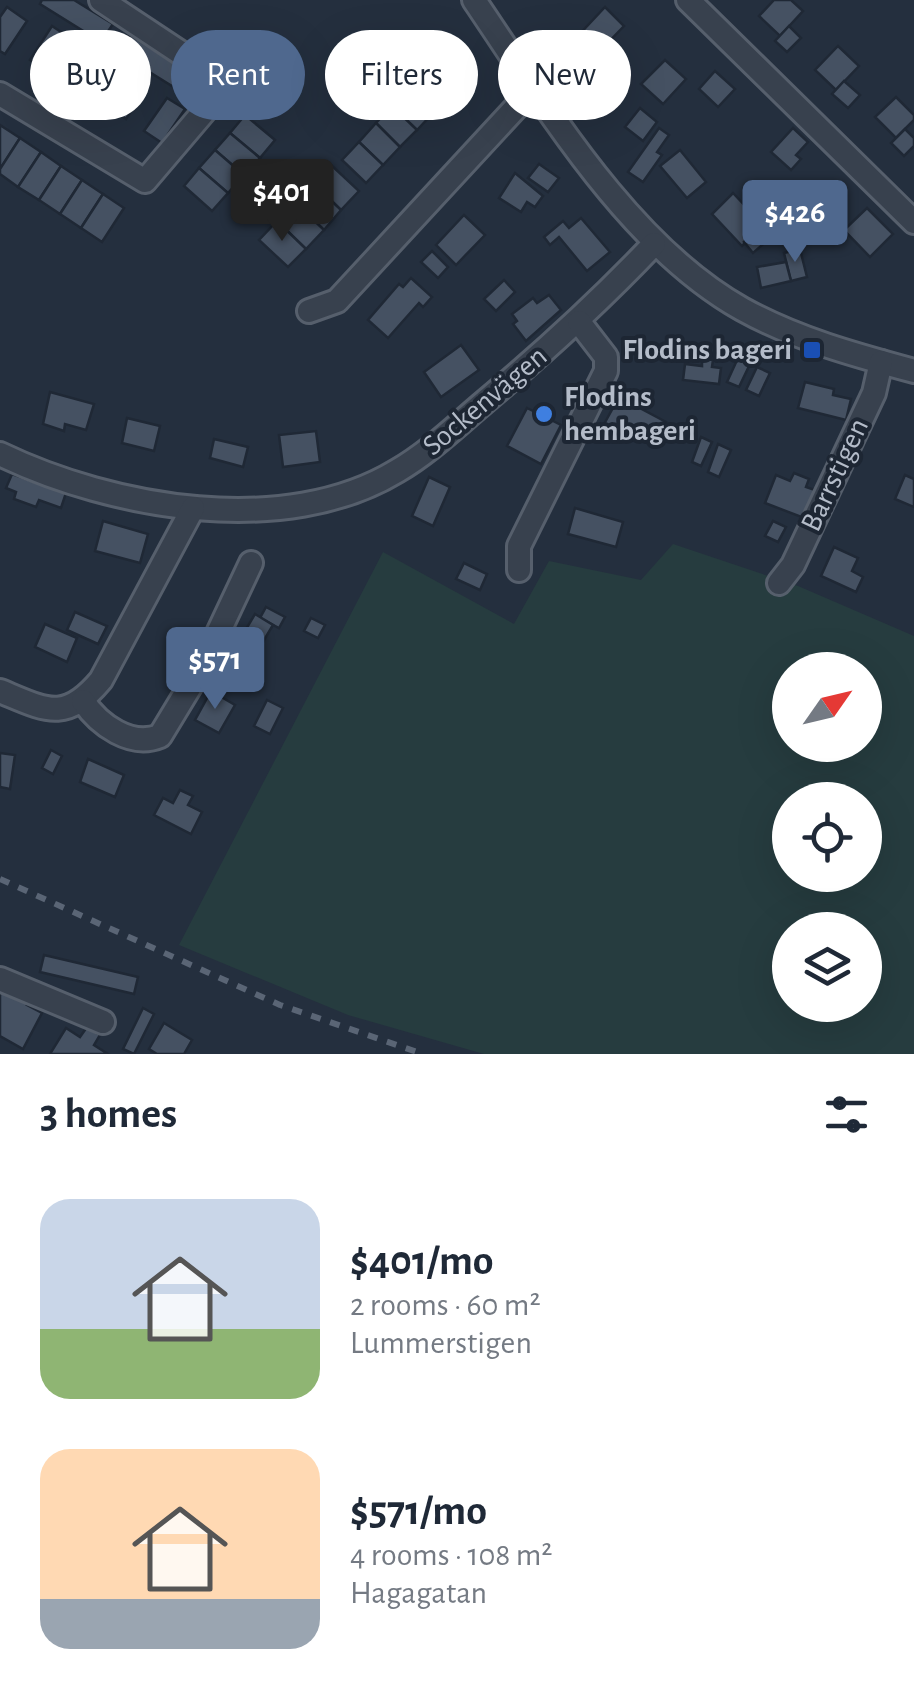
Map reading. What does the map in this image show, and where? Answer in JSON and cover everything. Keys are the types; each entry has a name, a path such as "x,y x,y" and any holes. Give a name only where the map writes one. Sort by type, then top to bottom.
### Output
{"street":[{"path":"474,0 498,35"},
{"path":"688,0 914,222"},
{"path":"0,94 145,182 219,94 202,67 105,1"},
{"path":"309,311 336,301 504,120"},
{"path":"559,120 654,244 741,308 827,347 914,371"},
{"name":"Sockenvägen","path":"0,454 101,488 193,508 272,509 358,489 395,473 426,452 579,322 654,244"},
{"path":"518,570 520,546 606,371 606,357 579,322"},
{"name":"Barrstigen","path":"779,582 793,565 874,393 881,362"},
{"path":"0,691 42,709 62,710 83,701 101,680 193,508"},
{"path":"83,701 93,717 129,738 146,741 160,736 204,665 251,563"},
{"path":"0,979 103,1022"}],"green space":[{"path":"673,544 798,586 914,636 914,1054 484,1054 348,1015 179,945 383,552 514,624 549,561 641,580"}],"building":[{"path":"42,0 74,0 113,24 109,30 82,30 40,4"},
{"path":"774,0 791,0 803,11 780,36 759,16"},
{"path":"7,7 27,21 5,54 0,51 0,17"},
{"path":"605,7 624,26 620,30 583,30"},
{"path":"789,26 801,38 787,52 775,41"},
{"path":"838,46 859,66 836,90 815,70"},
{"path":"151,48 171,61 171,85 151,73"},
{"path":"665,60 686,79 663,104 641,84"},
{"path":"715,71 735,89 718,107 699,89"},
{"path":"844,81 860,95 848,108 832,94"},
{"path":"896,97 914,115 914,120 896,138 875,117"},
{"path":"167,98 171,100 171,120 178,120 162,143 144,131"},
{"path":"640,108 657,122 643,141 625,127"},
{"path":"241,120 251,120 275,140 260,158 230,133"},
{"path":"407,120 426,120 417,130"},
{"path":"407,120 417,130 400,147 376,123"},
{"path":"376,123 400,147 383,165 359,142"},
{"path":"0,125 20,138 0,169"},
{"path":"659,128 669,135 657,152 662,155 643,182 628,172"},
{"path":"793,128 808,142 796,155 801,159 791,170 771,152"},
{"path":"905,129 914,138 914,146 904,156 891,143"},
{"path":"230,133 260,158 244,175 215,150"},
{"path":"20,138 41,152 18,187 0,174 0,169"},
{"path":"359,142 383,165 366,183 342,160"},
{"path":"215,150 244,175 228,193 199,168"},
{"path":"680,150 706,182 687,198 660,166"},
{"path":"41,152 61,166 39,200 18,187"},
{"path":"329,163 359,191 341,210 312,182"},
{"path":"539,164 559,178 548,192 528,178"},
{"path":"61,166 82,180 60,214 39,200"},
{"path":"199,168 228,193 212,211 184,186"},
{"path":"515,173 543,196 535,207 527,202 521,212 499,198"},
{"path":"82,180 103,194 81,228 60,214"},
{"path":"312,182 341,210 324,230 295,202"},
{"path":"774,184 797,200 780,216 761,197"},
{"path":"733,193 763,225 742,246 712,214"},
{"path":"103,194 124,208 102,242 81,228"},
{"path":"295,202 324,230 306,249 277,221"},
{"path":"867,208 893,234 870,257 844,230"},
{"path":"464,215 485,235 456,265 436,245"},
{"path":"581,218 610,252 587,271 559,237 550,245 544,237 563,221 569,228"},
{"path":"277,221 306,249 288,267 259,240"},
{"path":"767,222 776,233 753,253 744,242"},
{"path":"800,249 807,277 791,281 784,253"},
{"path":"432,251 448,267 438,278 421,262"},
{"path":"786,262 791,281 761,288 757,267"},
{"path":"411,278 432,297 423,307 419,303 388,338 368,320 399,284 403,287"},
{"path":"504,280 515,292 496,311 484,299"},
{"path":"549,295 561,310 526,341 513,324 517,321 512,314 533,298 537,303"},
{"path":"461,345 479,370 441,397 424,372"},
{"path":"738,358 750,364 739,387 727,382"},
{"path":"702,359 713,360 712,367 721,368 719,384 683,380 685,364 702,366"},
{"path":"757,367 770,373 759,396 746,390"},
{"path":"805,382 834,389 833,395 851,399 846,420 798,408"},
{"path":"50,392 94,404 86,430 65,424 64,431 43,424"},
{"path":"619,397 666,422 653,445 633,434 630,441 603,426"},
{"path":"527,408 561,425 541,464 507,446"},
{"path":"127,418 160,426 154,451 122,443"},
{"path":"316,431 320,462 283,467 279,435"},
{"path":"701,437 712,442 701,466 692,462"},
{"path":"214,439 248,447 243,467 210,458"},
{"path":"718,444 731,450 719,477 708,472"},
{"path":"794,473 809,479 806,487 815,490 804,518 765,503 776,475 790,481"},
{"path":"12,474 66,493 61,508 39,500 36,507 14,499 16,492 6,488"},
{"path":"905,475 914,479 914,507 895,499"},
{"path":"429,477 450,487 433,526 412,516"},
{"path":"575,508 623,522 616,547 568,534"},
{"path":"103,521 148,534 140,563 95,551"},
{"path":"773,521 786,527 778,542 765,536"},
{"path":"834,547 858,558 852,571 863,577 856,592 821,576"},
{"path":"464,563 487,574 480,590 456,579"},
{"path":"266,607 285,617 279,628 260,618"},
{"path":"75,612 107,626 98,644 67,630"},
{"path":"255,614 273,625 260,647 242,636"},
{"path":"311,618 325,625 318,638 304,631"},
{"path":"45,624 77,638 67,662 35,647"},
{"path":"211,691 235,705 219,733 195,720"},
{"path":"267,700 283,708 270,734 254,726"},
{"path":"51,750 62,756 53,774 42,768"},
{"path":"0,753 15,755 10,789 0,787"},
{"path":"88,759 124,775 115,797 80,782"},
{"path":"180,790 193,796 188,805 202,812 191,834 154,815 163,798 173,803"},
{"path":"44,955 138,977 134,994 40,972"},
{"path":"0,989 33,995 27,1005 42,1013 23,1049 0,1036"},
{"path":"143,1008 154,1014 134,1054 123,1049"},
{"path":"164,1023 192,1040 184,1054 157,1054 149,1049"},
{"path":"87,1027 100,1035 94,1045 108,1054 50,1054 66,1028 80,1037"}],"railway":[{"path":"0,879 280,1005 423,1054"}],"place":[{"name":"Flodins bageri","path":"812,350"},
{"name":"Flodins hembageri","path":"544,414"}]}
